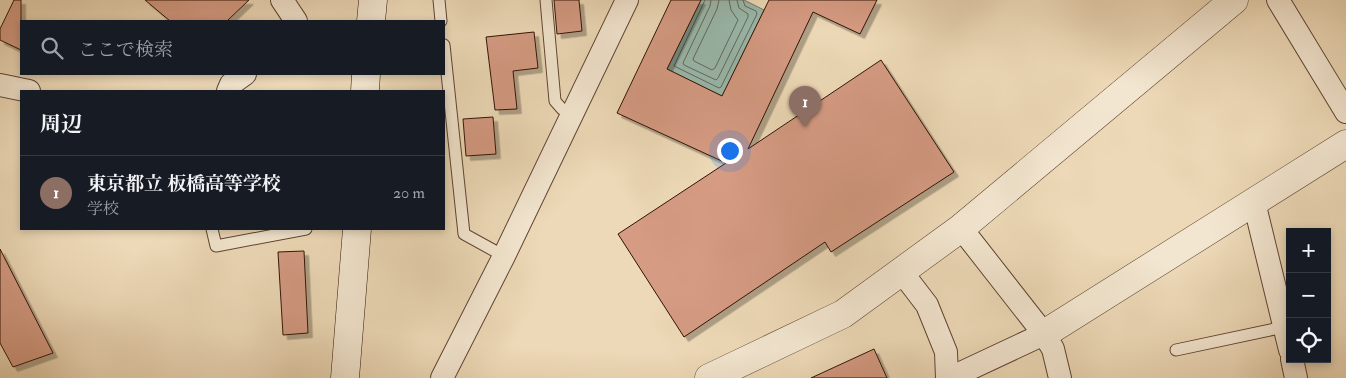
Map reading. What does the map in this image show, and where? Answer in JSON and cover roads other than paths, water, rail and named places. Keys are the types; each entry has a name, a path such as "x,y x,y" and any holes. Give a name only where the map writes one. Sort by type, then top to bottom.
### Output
{"street":[{"path":"282,0 295,20"},
{"path":"371,20 373,0"},
{"path":"442,378 504,256 628,0"},
{"path":"709,378 843,314 961,228 1234,0"},
{"path":"1278,0 1346,112"},
{"path":"228,90 231,84 244,75"},
{"path":"365,90 366,75"},
{"path":"0,85 24,90"},
{"path":"901,271 927,305 946,352 948,378 1044,334 1346,144"},
{"path":"1254,202 1286,335"},
{"path":"961,228 1054,349 1060,378"},
{"path":"345,378 357,230"},
{"path":"1293,363 1296,378"}],"lane":[{"path":"439,0 441,20"},
{"path":"546,0 555,101 562,109 573,114"},
{"path":"445,54 464,234 504,256"},
{"path":"212,230 216,246 301,230"},
{"path":"1176,350 1284,327"}],"water":[{"path":"701,0 744,0 764,10 722,96 667,69"}],"place":[{"name":"東京都立 板橋高等学校","path":"805,127"}]}
